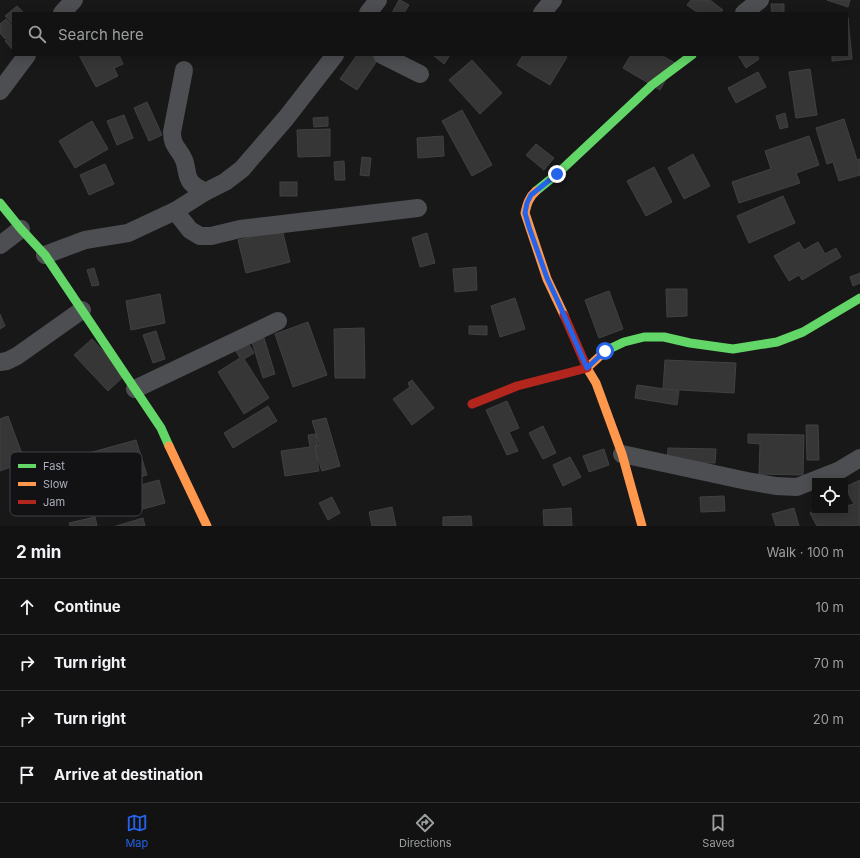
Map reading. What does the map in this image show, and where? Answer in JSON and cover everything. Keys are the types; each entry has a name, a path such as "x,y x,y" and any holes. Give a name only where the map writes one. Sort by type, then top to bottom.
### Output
{"street":[{"path":"63,12 74,0"},
{"path":"369,12 378,0"},
{"path":"543,12 553,0"},
{"path":"745,12 760,0"},
{"path":"0,91 27,56"},
{"path":"45,255 85,240 128,233 175,211 205,192 225,182 242,169 286,118 334,56"},
{"path":"384,56 420,74"},
{"path":"642,526 622,454 596,383 587,368 547,278 525,213 527,203 531,195 557,174 652,85 691,56"},
{"path":"184,70 172,132 172,140 184,160 187,169 187,176 190,182 205,192"},
{"path":"0,203 45,255 161,428 207,526"},
{"path":"175,211 190,230 200,236 212,236 240,229 418,208"},
{"path":"0,245 21,229"},
{"path":"472,404 517,386 587,368 605,351 624,342 644,337 664,336 690,343 733,349 777,342 803,332 860,298"},
{"path":"0,362 17,356 82,310"},
{"path":"134,389 278,321"},
{"path":"622,454 747,481 776,486 797,487 840,470 860,458"}],"building":[{"path":"399,0 409,5 405,12 393,12"},
{"path":"691,0 710,0 723,10 721,12 697,12 687,5"},
{"path":"827,0 850,0 848,7"},
{"path":"771,4 784,4 784,12 772,12"},
{"path":"17,6 23,12 12,12 12,23 5,16"},
{"path":"848,17 852,59 832,61 832,56 848,56"},
{"path":"6,19 12,25 12,33 5,39 0,33 0,24"},
{"path":"12,34 12,49 5,41"},
{"path":"80,56 119,56 123,64 114,68 118,76 96,87"},
{"path":"356,56 380,56 357,90 340,79"},
{"path":"434,56 449,56 444,64"},
{"path":"522,56 567,57 550,85 517,65"},
{"path":"630,56 663,56 675,63 660,90 623,68"},
{"path":"739,56 758,56 759,59 746,68"},
{"path":"472,60 502,93 480,114 449,80"},
{"path":"810,69 817,115 796,118 789,72"},
{"path":"758,72 766,87 736,103 728,88"},
{"path":"147,102 162,135 149,141 134,108"},
{"path":"462,110 492,165 472,176 442,121"},
{"path":"785,113 788,127 780,129 776,116"},
{"path":"124,115 133,138 117,145 107,121"},
{"path":"328,117 328,126 314,127 313,118"},
{"path":"844,119 857,160 860,159 860,175 839,181 833,162 827,164 816,128"},
{"path":"92,121 108,149 75,168 59,141"},
{"path":"330,129 330,156 298,157 297,130"},
{"path":"443,136 444,156 418,158 417,138"},
{"path":"809,136 819,165 796,173 800,183 739,203 732,182 771,169 765,151"},
{"path":"536,144 554,158 544,170 526,155"},
{"path":"693,154 710,186 684,199 668,168"},
{"path":"362,157 371,158 369,176 360,175"},
{"path":"344,161 345,180 335,180 334,162"},
{"path":"105,164 114,184 89,195 80,175"},
{"path":"654,167 672,202 646,216 627,181"},
{"path":"280,182 297,182 297,196 280,196"},
{"path":"783,196 795,223 749,243 737,216"},
{"path":"282,229 290,262 246,273 238,240"},
{"path":"427,233 435,263 420,267 412,238"},
{"path":"799,242 804,250 818,242 825,254 836,248 841,257 802,280 799,275 789,281 774,256"},
{"path":"476,267 477,290 455,292 453,269"},
{"path":"94,268 99,285 92,286 87,270"},
{"path":"860,273 860,283 853,286 850,277"},
{"path":"666,289 687,289 687,316 667,317"},
{"path":"609,291 623,329 599,338 585,300"},
{"path":"160,294 165,323 131,330 126,301"},
{"path":"515,298 525,329 500,337 491,306"},
{"path":"0,314 5,326 0,329"},
{"path":"308,322 327,375 293,387 275,334"},
{"path":"469,326 487,326 487,335 469,334"},
{"path":"364,328 365,378 335,378 334,329"},
{"path":"156,331 165,359 153,363 143,335"},
{"path":"264,338 275,374 263,378 252,342"},
{"path":"92,339 125,375 108,391 74,355"},
{"path":"248,343 254,353 244,359 269,398 244,414 218,372 240,358 236,351"},
{"path":"665,360 736,363 734,393 663,389"},
{"path":"412,380 434,408 412,425 393,399 410,387 408,383"},
{"path":"637,385 679,391 677,405 635,398"},
{"path":"507,401 519,428 509,432 518,451 507,455 486,410"},
{"path":"268,406 277,421 233,448 224,433"},
{"path":"8,416 21,452 10,452 10,467 0,471 0,419"},
{"path":"326,418 340,466 322,471 314,447 320,445 312,421"},
{"path":"806,425 818,425 819,460 807,460"},
{"path":"543,426 556,453 543,459 529,433"},
{"path":"316,434 318,445 315,446 319,471 285,476 281,451 310,447 308,435"},
{"path":"748,434 804,435 803,475 759,474 760,444 748,443"},
{"path":"136,440 140,452 93,452"},
{"path":"668,448 716,449 715,463 667,462"},
{"path":"604,449 609,465 589,472 583,456"},
{"path":"570,457 581,477 563,486 553,465"},
{"path":"142,459 147,475 142,476"},
{"path":"159,480 165,503 142,509 142,485"},
{"path":"860,480 860,526 817,526 810,513 812,512 812,514 848,514 848,506 854,504 849,495 848,486"},
{"path":"724,496 725,511 701,512 700,497"},
{"path":"332,497 340,513 328,520 319,503"},
{"path":"392,507 396,526 372,526 369,512"},
{"path":"571,508 572,526 544,526 543,510"},
{"path":"794,508 799,526 776,526 772,514"},
{"path":"471,516 472,526 443,526 443,517"},
{"path":"95,517 97,526 70,526 69,523"},
{"path":"143,518 145,526 116,526"}],"traffic: fast":[{"path":"536,191 557,174 652,85 691,56"},
{"path":"0,203 45,255 161,428 169,446"},
{"path":"601,355 605,351 624,342 644,337 664,337 690,343 733,349 777,342 803,332 860,298"}],"traffic: slow":[{"path":"536,191 529,201 525,213 547,279 564,315"},
{"path":"601,355 587,368 596,383 622,454 642,526"},
{"path":"169,446 207,526"}],"traffic: jam":[{"path":"472,404 517,386 587,368 564,315"}],"route":[{"path":"557,174 531,195 527,203 525,213 547,278 587,368 605,351"}]}
